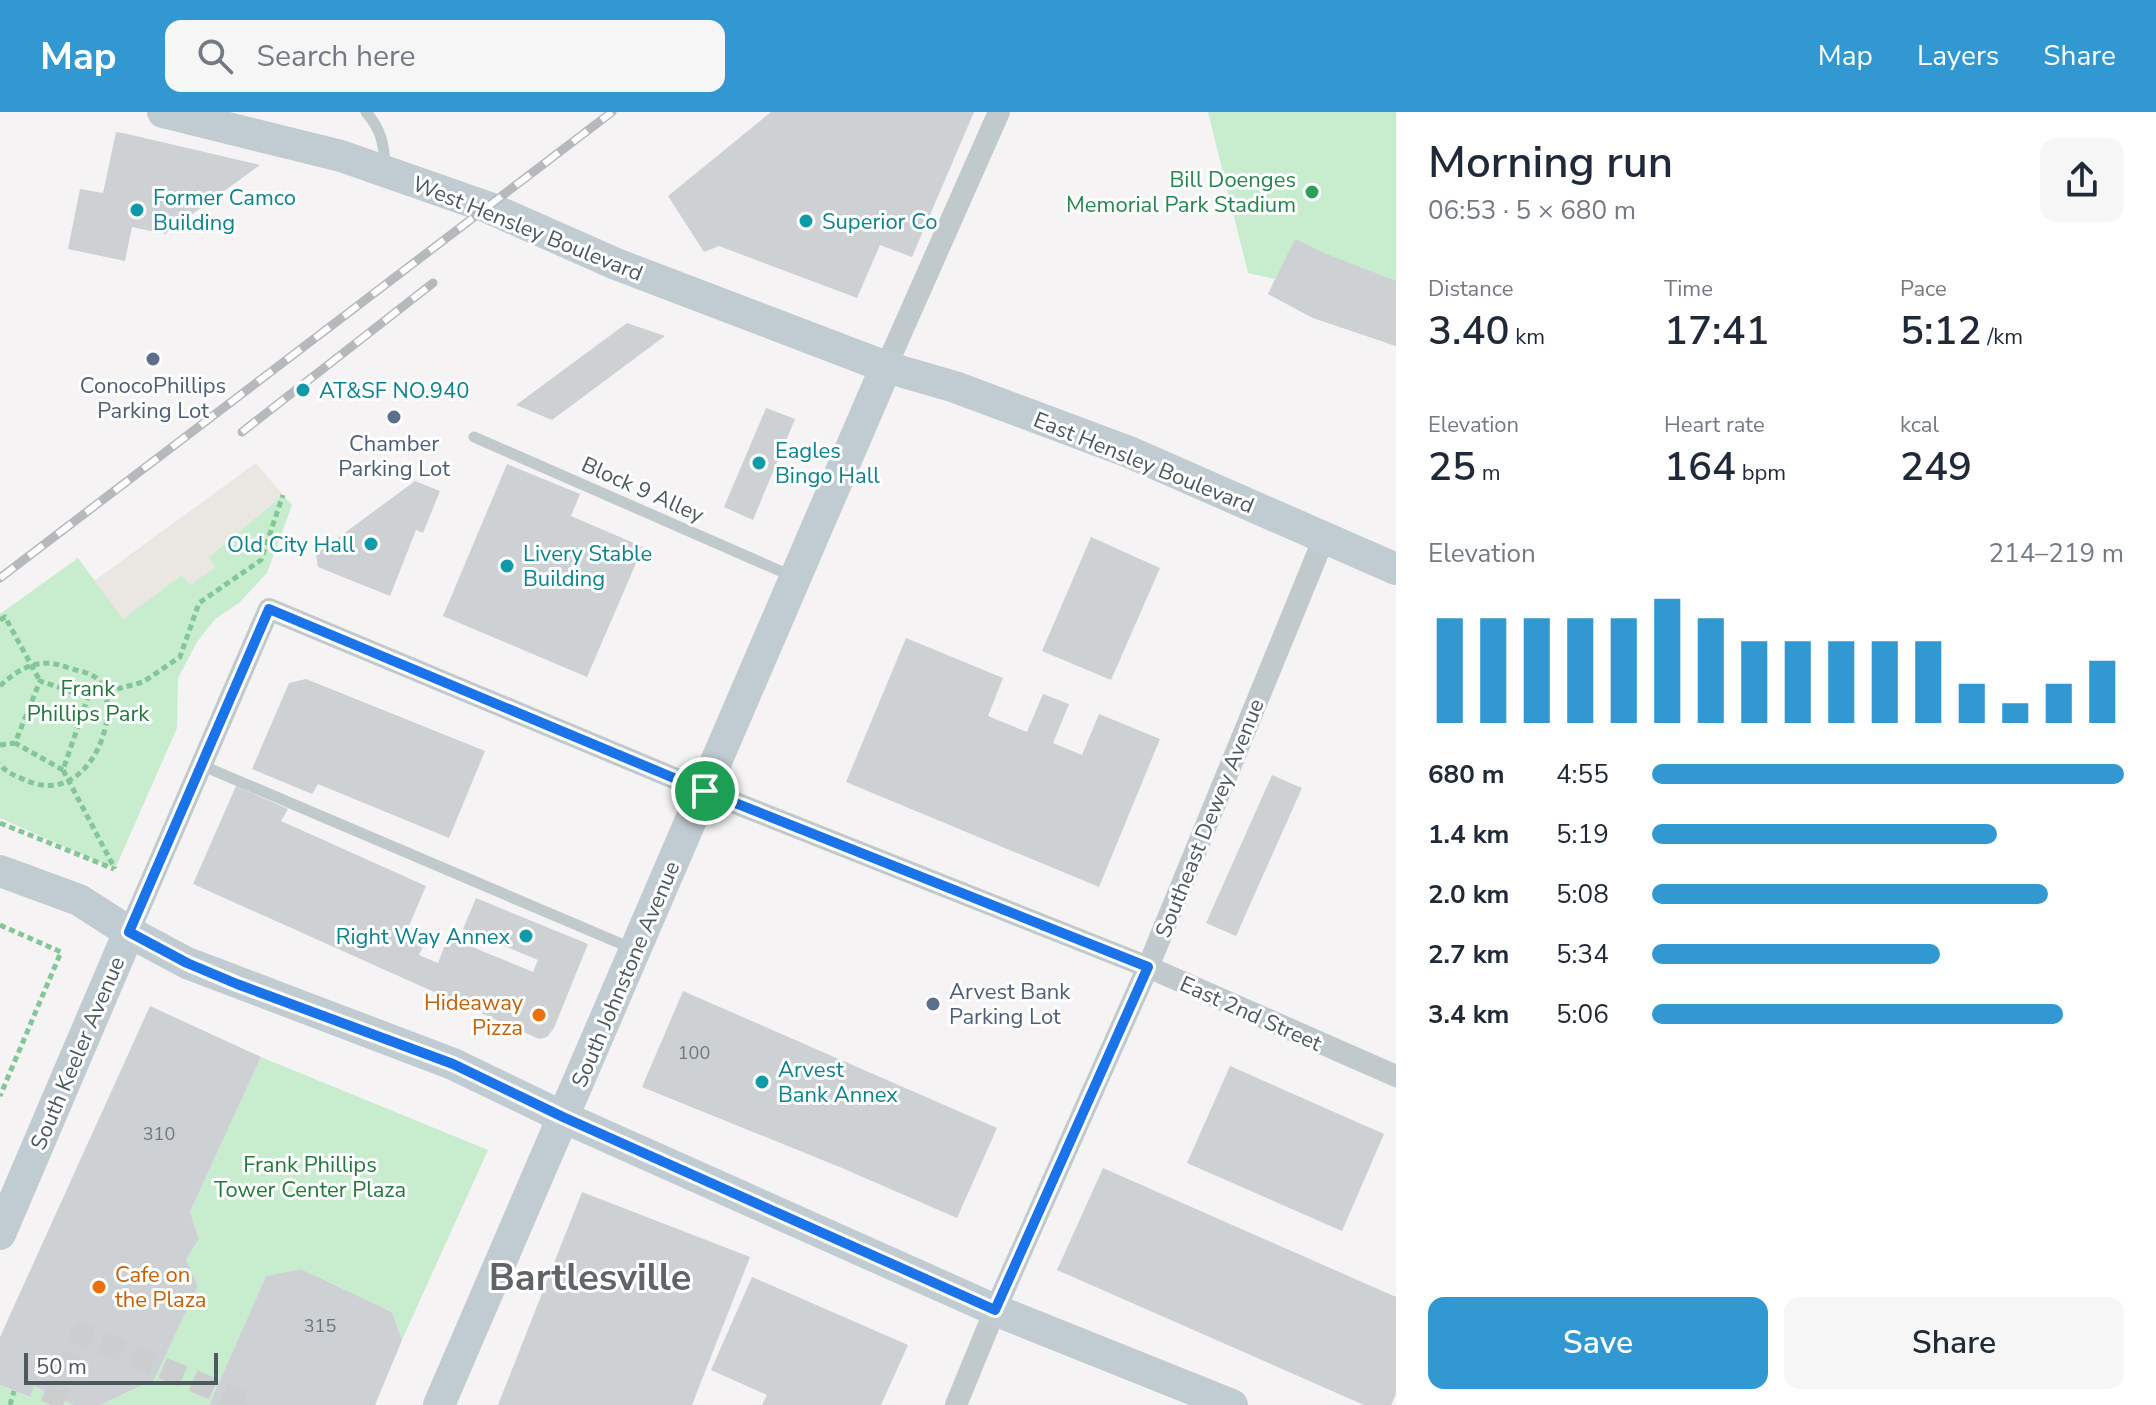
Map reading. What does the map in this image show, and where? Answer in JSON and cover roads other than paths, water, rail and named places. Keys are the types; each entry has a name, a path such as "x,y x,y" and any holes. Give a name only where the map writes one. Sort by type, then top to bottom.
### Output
{"street":[{"name":"West Hensley Boulevard","path":"163,112 241,126 341,156 487,207 616,264 886,367"},
{"path":"886,367 999,112"},
{"name":"East Hensley Boulevard","path":"886,367 955,387 1129,452 1396,569"},
{"name":"South Johnstone Avenue","path":"439,1405 886,367"},
{"name":"Southeast Dewey Avenue","path":"956,1405 995,1310 1148,967 1324,538"},
{"name":"East 2nd Street","path":"269,609 705,791 1148,967 1396,1076"},
{"name":"South Keeler Avenue","path":"0,1234 269,609"},
{"path":"0,871 79,900 129,932 212,974 453,1064 563,1117 995,1310 1221,1403"}],"lane":[{"path":"369,113 383,140 386,172"},
{"name":"Block 9 Alley","path":"474,437 795,577"},
{"path":"201,765 636,950"}],"tunnel":[{"path":"51,1405 82,1334 251,1405"}],"railway":[{"path":"0,578 612,112"},
{"path":"242,432 433,283"}],"place":[{"name":"Bill Doenges Memorial Park Stadium","path":"1312,192"},
{"name":"Former Camco Building","path":"137,210"},
{"name":"Superior Co","path":"806,221"},
{"name":"ConocoPhillips Parking Lot","path":"153,359"},
{"name":"AT&SF NO.940","path":"303,390"},
{"name":"Chamber Parking Lot","path":"394,417"},
{"name":"Eagles Bingo Hall","path":"759,463"},
{"name":"Old City Hall","path":"371,544"},
{"name":"Livery Stable Building","path":"507,566"},
{"name":"Right Way Annex","path":"526,936"},
{"name":"Arvest Bank Parking Lot","path":"933,1004"},
{"name":"Hideaway Pizza","path":"539,1015"},
{"name":"Arvest Bank Annex","path":"762,1082"},
{"name":"Cafe on the Plaza","path":"99,1287"}],"district":[{"name":"Bartlesville","path":"590,1277"}],"park label":[{"name":"Frank Phillips Park","path":"88,700"},
{"name":"Frank Phillips Tower Center Plaza","path":"310,1176"}]}
